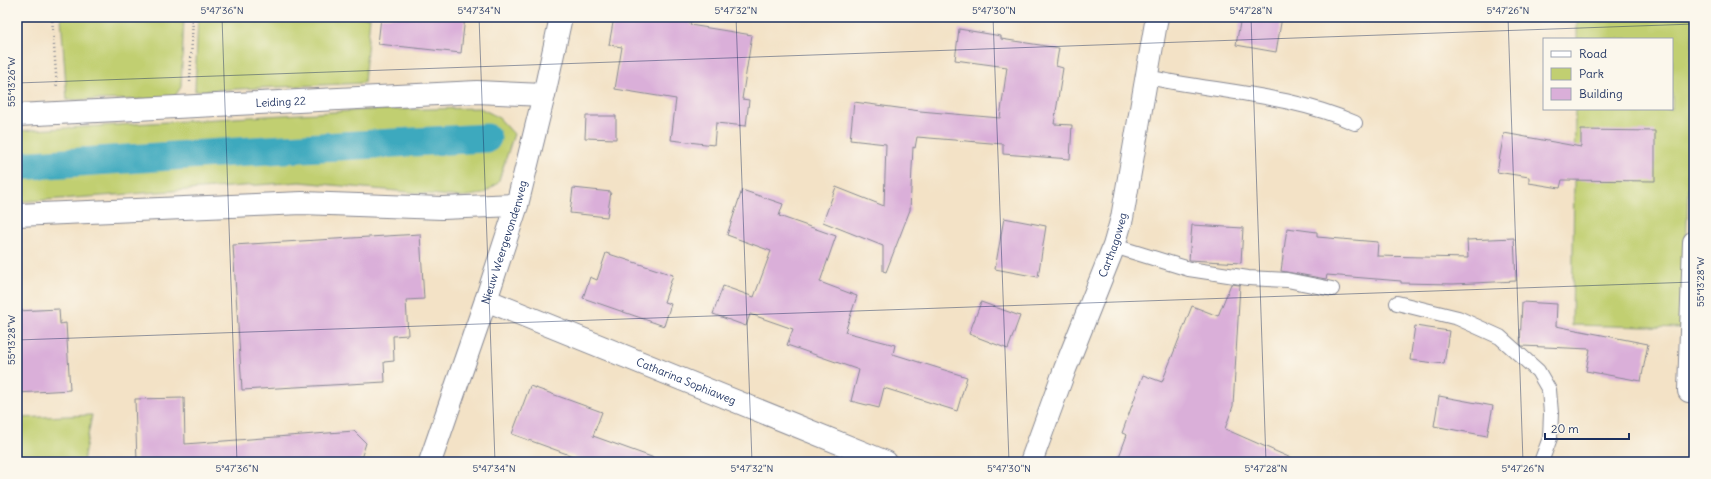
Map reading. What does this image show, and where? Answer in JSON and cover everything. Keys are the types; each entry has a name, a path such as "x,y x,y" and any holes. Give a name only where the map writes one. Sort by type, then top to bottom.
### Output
{"street":[{"name":"Nieuw Weergevondenweg","path":"430,462 517,205 562,17"},
{"name":"Carthagoweg","path":"1031,462 1065,369 1114,246 1122,218 1157,17"},
{"name":"Leiding 22","path":"17,115 477,92 544,95"},
{"path":"17,215 302,203 442,208 517,205"},
{"path":"1689,391 1694,242"},
{"name":"Catharina Sophiaweg","path":"486,300 886,462"}],"lane":[{"path":"1147,77 1183,85 1281,100 1333,113 1355,123"},
{"path":"1114,246 1189,270 1248,278 1287,280 1332,288"},
{"path":"1397,303 1458,318 1500,337 1538,371 1549,390 1551,413 1550,438 1541,462"}],"path":[{"path":"52,17 58,113"},
{"path":"189,106 193,17"}],"green space":[{"path":"61,17 184,17 181,87 173,99 67,100"},
{"path":"198,17 370,17 364,83 195,91"},
{"path":"1577,17 1693,17 1684,328 1572,325 1575,110 1673,110 1673,38 1577,38"},
{"path":"480,108 498,117 514,134 498,183 483,194 461,197 300,182 17,202 17,131 367,110"},
{"path":"92,415 83,462 17,462 17,418"}],"building":[{"path":"381,17 465,17 461,53 378,44"},
{"path":"614,17 669,17 691,21 690,25 752,35 742,99 749,100 746,126 716,123 714,145 671,140 676,99 615,89 622,47 609,45"},
{"path":"1241,17 1282,17 1276,52 1236,45"},
{"path":"959,29 1001,36 1001,39 1059,48 1056,66 1063,68 1054,124 1072,125 1070,159 1003,154 1003,144 917,137 915,148 913,147 910,210 886,272 883,271 883,246 823,222 836,187 884,206 886,144 850,140 854,102 920,111 1000,118 1007,67 955,60"},
{"path":"586,116 616,116 616,139 585,138"},
{"path":"1581,130 1655,131 1655,181 1562,180 1560,188 1529,183 1529,177 1497,172 1504,133 1581,147"},
{"path":"573,188 611,192 607,217 570,213"},
{"path":"742,190 783,204 779,216 836,236 820,282 857,296 845,332 895,345 893,354 967,377 957,411 884,388 879,408 851,401 859,370 787,345 793,329 750,314 746,326 713,314 723,286 754,297 771,251 727,235"},
{"path":"1004,218 1046,226 1038,277 995,269"},
{"path":"1192,225 1243,228 1241,263 1189,260"},
{"path":"1287,228 1317,232 1317,237 1378,242 1377,256 1468,258 1467,240 1514,238 1516,281 1453,284 1401,283 1401,281 1327,275 1326,279 1281,271"},
{"path":"420,234 424,299 406,300 408,335 393,336 394,361 384,362 385,382 242,390 233,245"},
{"path":"606,253 673,275 664,302 671,304 664,326 583,298 590,277 597,280"},
{"path":"1231,284 1240,285 1233,406 1225,429 1300,462 1117,462 1127,435 1122,433 1143,375 1162,382 1192,306 1218,316"},
{"path":"981,302 1020,316 1008,349 969,334"},
{"path":"1522,302 1557,304 1556,326 1648,344 1641,381 1586,371 1590,349 1522,346 1520,344"},
{"path":"59,309 60,324 66,323 70,390 17,393 17,311"},
{"path":"1415,326 1449,331 1444,364 1410,360"},
{"path":"530,386 602,412 593,436 657,459 656,462 589,462 512,434"},
{"path":"1439,396 1493,406 1487,436 1434,426"},
{"path":"184,398 185,444 354,431 366,443 360,462 137,462 135,399"}],"waterway":[{"path":"284,149 487,138"},
{"path":"17,166 487,138"}]}
